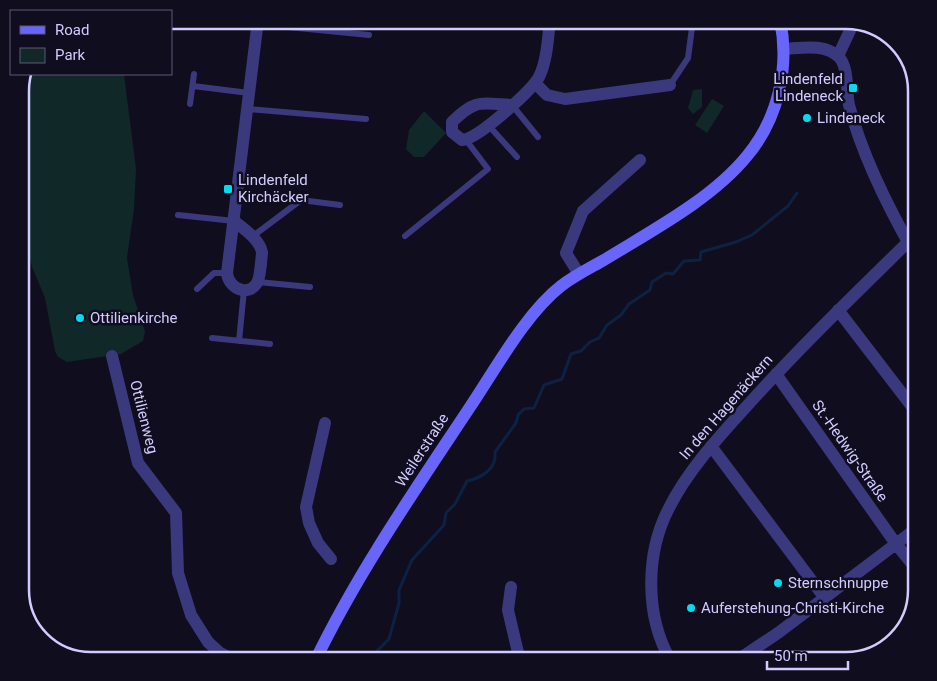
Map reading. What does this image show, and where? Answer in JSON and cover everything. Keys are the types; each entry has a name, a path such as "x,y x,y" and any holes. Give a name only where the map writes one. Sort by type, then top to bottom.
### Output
{"main road":[{"name":"Weilerstraße","path":"319,652 361,577 504,355 531,318 555,292 579,274 686,207 722,180 747,156 763,132 774,108 781,82 784,49 781,29"}],"street":[{"path":"234,221 253,236 262,252 258,282 250,289 239,290 230,283 228,273 234,221 248,109 249,93 257,29"},
{"path":"512,105 484,104 468,106 452,122 452,132 462,140 466,140 489,126 512,105 535,83 544,61 549,29"},
{"path":"838,56 851,29"},
{"path":"784,49 819,47 838,56 842,62 849,104 863,144 908,242"},
{"path":"535,83 547,94 565,99 670,86"},
{"path":"579,274 566,253 583,211 640,160"},
{"name":"In den Hagenäckern","path":"666,652 662,646 654,616 651,586 656,545 668,510 689,474 711,446 776,374 908,242"},
{"path":"838,310 908,401"},
{"name":"Ottilienweg","path":"112,356 138,463 176,513 178,573 190,615 208,642 219,652"},
{"name":"St.-Hedwig-Straße","path":"776,374 908,559"},
{"path":"325,423 306,507 308,523 318,543 330,559"},
{"path":"711,446 824,597"},
{"path":"750,652 778,633 908,535"},
{"path":"511,587 508,610 518,652"}],"lane":[{"path":"318,29 369,35"},
{"path":"670,86 688,58 692,29"},
{"path":"190,104 194,74"},
{"path":"193,86 249,93"},
{"path":"512,105 538,137"},
{"path":"248,109 366,119"},
{"path":"489,126 517,157"},
{"path":"405,236 488,169 466,140"},
{"path":"253,236 301,200 340,205"},
{"path":"178,215 234,221"},
{"path":"197,289 214,273 228,273"},
{"path":"258,282 310,287"},
{"path":"239,341 244,290"},
{"path":"212,338 270,344"}],"green space":[{"path":"31,75 124,75 136,169 134,209 127,258 133,295 145,331 143,341 121,354 67,362 58,357 55,351 45,298 32,267 29,254 29,87"},
{"path":"702,89 702,107 693,114 688,108 693,90"},
{"path":"712,99 724,106 707,133 695,125"},
{"path":"424,111 446,133 424,157 414,157 406,149 409,130"}],"waterway":[{"path":"376,652 389,639 399,603 399,590 412,560 444,525 446,513 455,504 467,481 478,478 491,468 495,452 516,423 518,415 524,409 534,408 544,385 562,379 571,354 581,351 590,342 599,338 607,325 621,315 629,304 650,290 652,282 666,273 673,274 684,261 700,260 701,252 736,242 752,235 788,206 797,193"}],"place":[{"name":"Lindenfeld Lindeneck","path":"853,88"},
{"name":"Lindeneck","path":"807,118"},
{"name":"Lindenfeld Kirchäcker","path":"228,189"},
{"name":"Ottilienkirche","path":"80,318"},
{"name":"Sternschnuppe","path":"778,583"},
{"name":"Auferstehung-Christi-Kirche","path":"691,608"}]}
